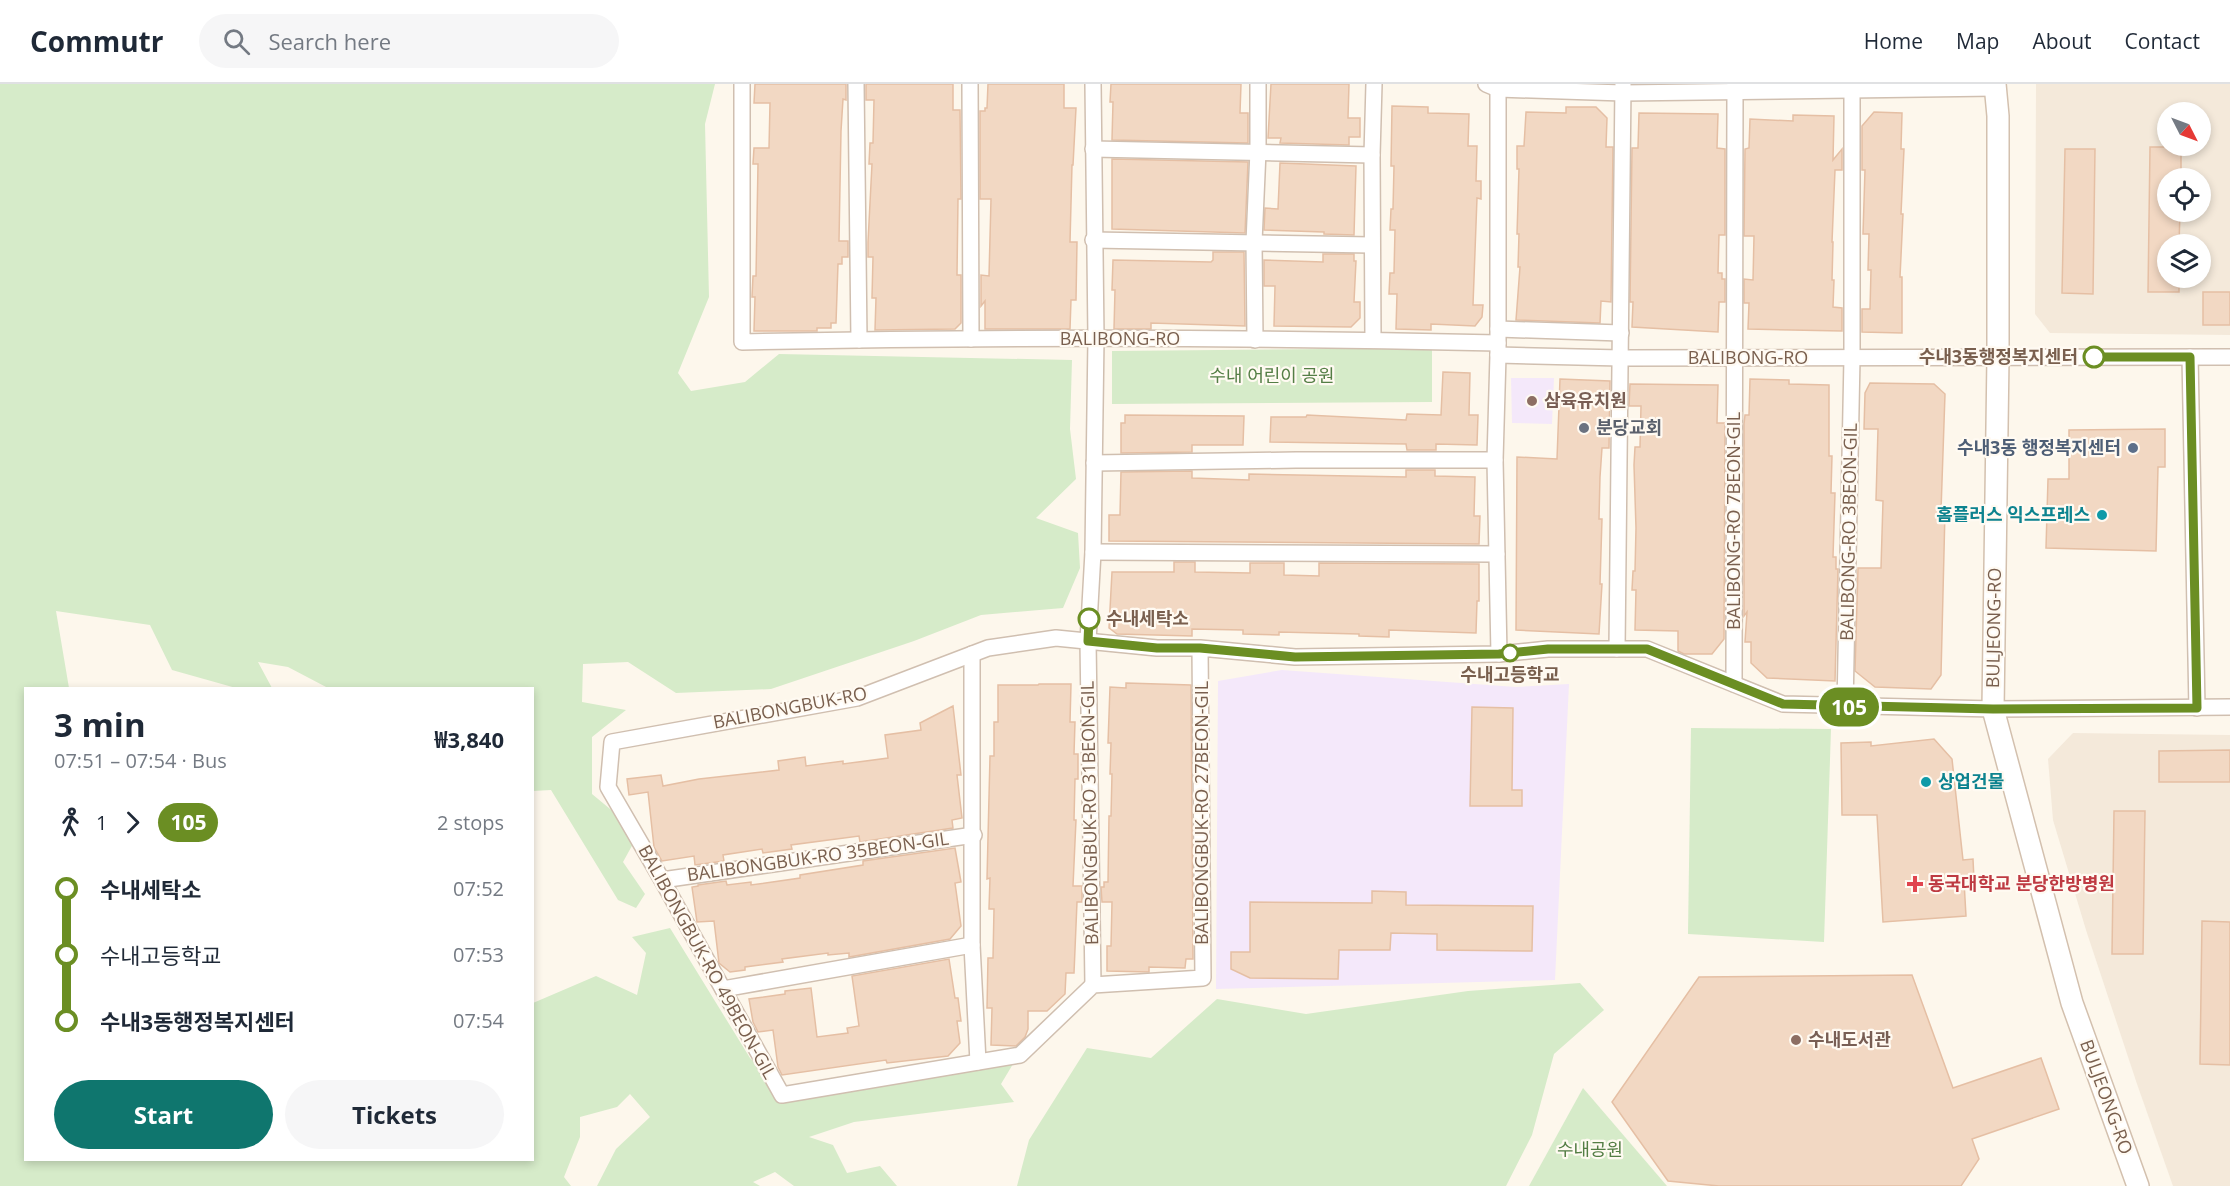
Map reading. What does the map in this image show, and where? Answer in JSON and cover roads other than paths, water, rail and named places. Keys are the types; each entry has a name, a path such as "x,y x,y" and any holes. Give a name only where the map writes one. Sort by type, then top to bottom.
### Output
{"main road":[{"name":"BULJEONG-RO","path":"1995,86 1998,116 1998,357 1993,709 2072,1003 2138,1186"}],"street":[{"name":"BALIBONG-RO","path":"742,84 742,342 1096,338 1373,340 1498,342 1621,358 2230,357"},
{"path":"856,84 859,340"},
{"path":"970,84 971,339"},
{"name":"BALIBONGBUK-RO 31BEON-GIL","path":"1093,84 1093,240 1096,338 1093,552 1088,641 1093,984"},
{"path":"1255,340 1254,242 1258,84"},
{"path":"1373,340 1371,245 1374,84"},
{"path":"1499,654 1495,460 1498,342 1494,86 1735,88 1995,86"},
{"name":"BALIBONG-RO 3BEON-GIL","path":"1845,707 1852,358 1852,86"},
{"path":"1617,649 1623,88"},
{"name":"BALIBONG-RO 7BEON-GIL","path":"1734,684 1735,88"},
{"path":"1093,149 1372,155"},
{"path":"1093,240 1371,245"},
{"path":"1498,342 1621,333"},
{"path":"2190,357 2197,708"},
{"path":"1094,463 1495,460"},
{"path":"1093,552 1497,554"},
{"name":"BALIBONGBUK-RO","path":"612,742 857,698 988,648 1056,638 1157,648 1200,648 1295,657 1499,654 1548,649 1647,649 1783,704 1993,709 2230,707"},
{"name":"BALIBONGBUK-RO 27BEON-GIL","path":"1093,984 1203,978 1200,648"},
{"name":"BALIBONGBUK-RO 35BEON-GIL","path":"972,654 974,835 972,945 978,1062"},
{"name":"BALIBONGBUK-RO 49BEON-GIL","path":"612,742 608,787 782,1095 1020,1055 1093,984"},
{"name":"BALIBONGBUK-RO 35BEON-GIL","path":"662,880 974,835"},
{"path":"723,989 972,945"}],"place":[{"name":"수내3동행정복지센터","path":"2094,357"},
{"name":"삼육유치원","path":"1532,401"},
{"name":"분당교회","path":"1584,428"},
{"name":"수내3동 행정복지센터","path":"2133,448"},
{"name":"홈플러스 익스프레스","path":"2102,515"},
{"name":"수내세탁소","path":"1089,619"},
{"name":"수내고등학교","path":"1510,653"},
{"name":"상업건물","path":"1926,782"},
{"name":"동국대학교 분당한방병원","path":"1915,884"},
{"name":"수내도서관","path":"1796,1040"}],"park label":[{"name":"수내 어린이 공원","path":"1272,376"},
{"name":"수내공원","path":"1590,1150"}]}
